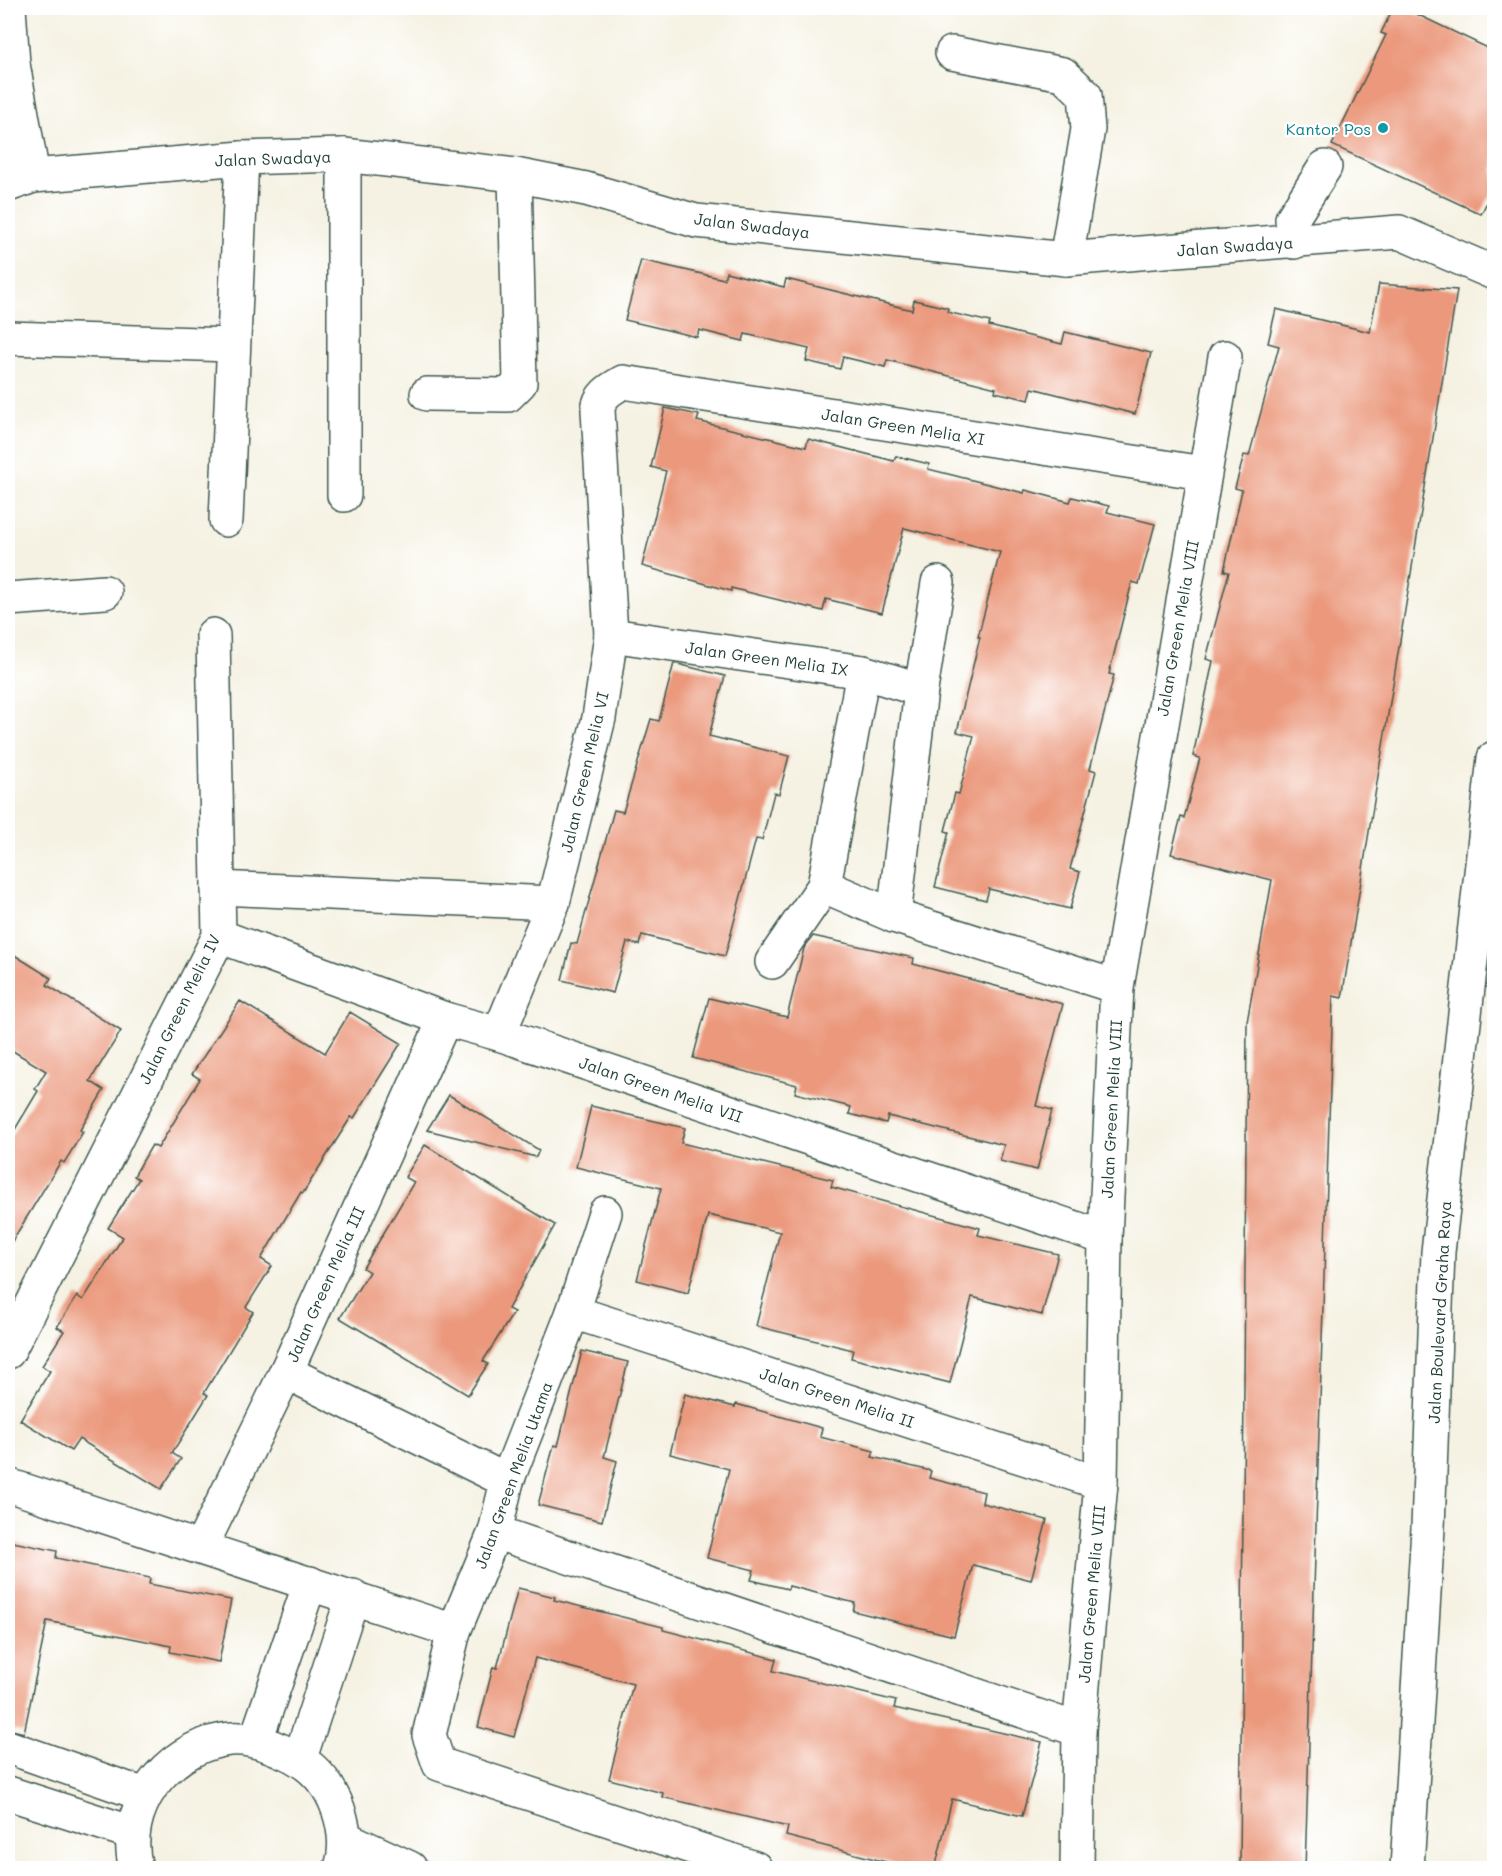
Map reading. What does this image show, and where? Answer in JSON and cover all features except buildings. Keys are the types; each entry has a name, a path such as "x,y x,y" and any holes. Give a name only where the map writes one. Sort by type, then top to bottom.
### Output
{"street":[{"path":"9,8 10,65 20,180"},
{"path":"952,53 1063,74 1085,95 1088,129 1066,259"},
{"path":"344,155 344,495"},
{"name":"Jalan Swadaya","path":"20,180 242,158 344,155 515,175 586,189 696,220 1066,259 1399,232 1494,273"},
{"path":"226,520 242,158"},
{"path":"1294,242 1292,219 1325,167"},
{"path":"427,394 508,395 520,383 515,175"},
{"path":"8,338 232,345"},
{"name":"Jalan Green Melia VIII","path":"1077,1869 1079,1730 1101,1483 1105,1238 1117,987 1203,474 1225,357"},
{"name":"Jalan Green Melia XI","path":"606,393 623,382 1203,474"},
{"name":"Jalan Green Melia VI","path":"499,1034 553,903 599,718 611,635 597,410 598,404 606,393"},
{"path":"894,916 921,690 938,583"},
{"path":"8,599 105,592"},
{"name":"Jalan Green Melia IV","path":"8,1352 219,936 213,635"},
{"name":"Jalan Green Melia IX","path":"611,635 863,672 921,690"},
{"path":"772,962 824,886 863,672"},
{"name":"Jalan Boulevard Graha Raya","path":"1407,1869 1428,1528 1438,1252 1494,758"},
{"path":"824,886 894,916 1117,987"},
{"path":"218,888 553,903"},
{"name":"Jalan Green Melia VII","path":"219,936 445,1019 499,1034 1105,1238"},
{"name":"Jalan Green Melia III","path":"201,1547 285,1372 445,1019"},
{"name":"Jalan Green Melia Utama","path":"605,1214 573,1312 507,1481 495,1532 454,1630 429,1735 440,1764 755,1869"},
{"name":"Jalan Green Melia II","path":"573,1312 1101,1483"},
{"path":"285,1372 507,1481"},
{"path":"8,1485 454,1630"},
{"path":"495,1532 1079,1730"},
{"path":"256,1740 310,1583"},
{"path":"300,1758 353,1596"},
{"path":"136,1869 133,1833 145,1795 165,1768 192,1749 223,1739 256,1740 300,1758 318,1773 341,1815 343,1853 410,1869"},
{"path":"8,1747 145,1795"},
{"path":"8,1793 133,1833"}],"place":[{"name":"Kantor Pos","path":"1383,128"}]}
